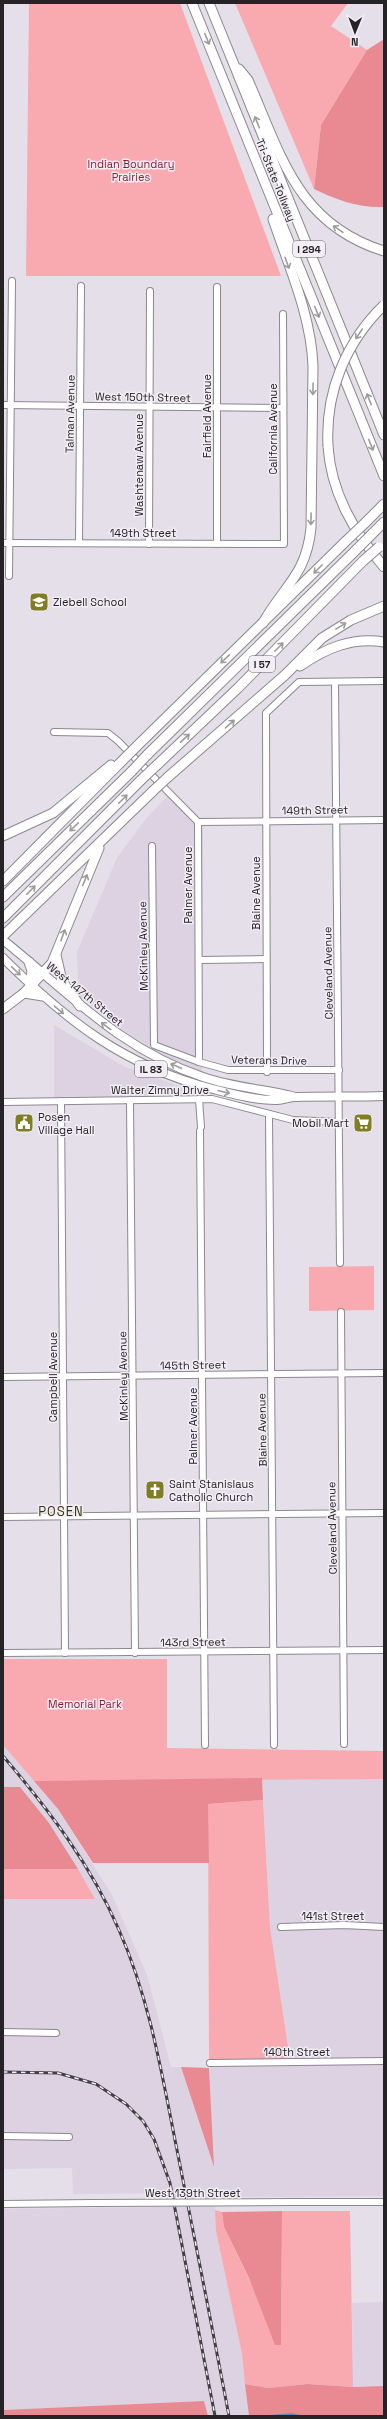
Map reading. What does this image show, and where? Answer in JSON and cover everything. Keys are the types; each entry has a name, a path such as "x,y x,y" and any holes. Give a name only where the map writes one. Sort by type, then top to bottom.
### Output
{"highway":[{"name":"Tri-State Tollway","path":"192,3 254,159 384,476"},
{"name":"Tri-State Tollway","path":"209,3 384,435"},
{"path":"234,64 248,80 288,169 309,204 336,228 372,247 384,251"},
{"path":"254,159 306,316 311,341 313,366 309,542 297,575 272,606 263,623"},
{"path":"384,304 358,335 341,367 329,410 328,446 333,478 344,508 360,536 384,567"},
{"path":"3,836 53,813 129,754 383,505"},
{"name":"I 57","path":"3,897 384,522"},
{"name":"I 57","path":"3,918 141,780 238,688 381,544"},
{"path":"3,936 58,881 103,841 168,777 313,652 340,626 384,606"},
{"path":"313,652 348,642 367,640 384,642"},
{"path":"3,881 118,762"},
{"path":"3,1009 24,993 52,963 92,861 103,841"},
{"path":"56,955 62,981 80,1006"},
{"path":"29,962 32,971 30,985"},
{"path":"24,993 43,996"}],"main road":[{"name":"West 147th Street","path":"3,940 80,1006 121,1038 174,1066 233,1086 295,1097"},
{"name":"West 147th Street","path":"3,958 30,985 97,1039 151,1069 191,1083 230,1093 277,1100 295,1097 384,1096"}],"street":[{"path":"9,576 6,543 11,405 12,281"},
{"name":"Talman Avenue","path":"79,543 81,286"},
{"name":"Fairfield Avenue","path":"217,287 217,544"},
{"name":"Washtenaw Avenue","path":"149,544 150,291"},
{"name":"California Avenue","path":"283,314 284,544"},
{"name":"West 150th Street","path":"3,405 283,408"},
{"name":"149th Street","path":"6,543 284,544"},
{"name":"Blaine Avenue","path":"268,1072 266,959 266,713 299,682 335,682"},
{"path":"335,682 384,682"},
{"name":"Cleveland Avenue","path":"335,682 340,1263"},
{"path":"54,732 108,733 118,741 198,822"},
{"name":"149th Street","path":"198,822 384,820"},
{"name":"Palmer Avenue","path":"198,822 199,1062"},
{"name":"McKinley Avenue","path":"152,846 154,1045"},
{"path":"199,960 266,959"},
{"name":"Veterans Drive","path":"154,1045 199,1062 228,1070 268,1072 339,1070"},
{"name":"Palmer Avenue","path":"199,1099 201,1129 205,1745"},
{"name":"Walter Zimny Drive","path":"3,1102 212,1099 293,1120 339,1122"},
{"name":"McKinley Avenue","path":"130,1100 135,1516 135,1653"},
{"name":"Campbell Avenue","path":"61,1101 65,1653"},
{"name":"Blaine Avenue","path":"269,1115 274,1745"},
{"name":"Cleveland Avenue","path":"341,1312 341,1514 344,1744"},
{"name":"145th Street","path":"3,1378 63,1376 384,1373"},
{"path":"3,1517 384,1513"},
{"name":"143rd Street","path":"3,1654 384,1650"},
{"name":"141st Street","path":"281,1927 344,1925 384,1927"},
{"path":"3,2032 56,2033"},
{"name":"140th Street","path":"210,2063 384,2061"},
{"path":"3,2136 69,2137"},
{"name":"West 139th Street","path":"3,2204 384,2202"}],"shaded area":[{"path":"384,39 384,207 356,205 331,197 314,189 321,125 367,50"},
{"path":"172,791 197,815 203,825 202,1072 171,1060 121,1029 79,996 77,952 117,858 145,820"},
{"path":"54,1025 125,1067 184,1088 184,1096 54,1097"},
{"path":"3,1745 58,1809 112,1895 147,1975 171,2067 181,2067 213,2165 209,2060 290,2059 270,1927 262,1778 384,1779 384,2196 215,2197 216,2231 242,2354 249,2416 208,2416 204,2401 3,2410 3,2209 169,2207 164,2193 73,2194 72,2168 3,2169 3,1899 93,1898 49,1823 20,1787 3,1787"},
{"path":"262,1778 263,1800 208,1804 209,1863 93,1863 58,1809 34,1781"},
{"path":"3,1787 20,1787 49,1823 78,1869 3,1869"},
{"path":"181,2067 209,2068 214,2167"},
{"path":"282,2211 281,2345 275,2345 249,2278 224,2227 222,2212"},
{"path":"384,2302 384,2386 353,2387 352,2303"},
{"path":"245,2384 268,2388 308,2384 353,2387 384,2386 384,2416 249,2416"},
{"path":"204,2401 208,2416 3,2416 3,2410"}],"green space":[{"name":"Indian Boundary Prairies","path":"29,3 180,3 281,276 26,276"},
{"path":"235,3 348,3 331,26 367,50 321,125 314,189"},
{"path":"374,1266 374,1310 309,1311 309,1267"},
{"name":"Memorial Park","path":"3,1659 167,1659 167,1748 384,1751 384,1779 34,1781 3,1745"},
{"path":"263,1800 270,1927 290,2060 209,2060 208,1804"},
{"path":"3,1869 78,1869 95,1899 3,1899"},
{"path":"215,2210 222,2212 224,2227 281,2345 282,2211 350,2211 353,2387 308,2384 268,2388 245,2384 242,2354 216,2231"}],"waterway":[{"path":"266,2416 291,2414 302,2416"}],"railway":[{"path":"3,1756 53,1818 96,1883 130,1956 154,2038 229,2416"},
{"path":"3,2072 58,2073 96,2084 126,2104 143,2121 154,2139 170,2183 215,2416"}],"place":[{"name":"Ziebell School","path":"39,602"},
{"name":"Posen Village Hall","path":"24,1123"},
{"name":"Mobil Mart","path":"363,1123"},
{"name":"Saint Stanislaus Catholic Church","path":"155,1490"}],"district":[{"name":"POSEN","path":"61,1511"}]}
